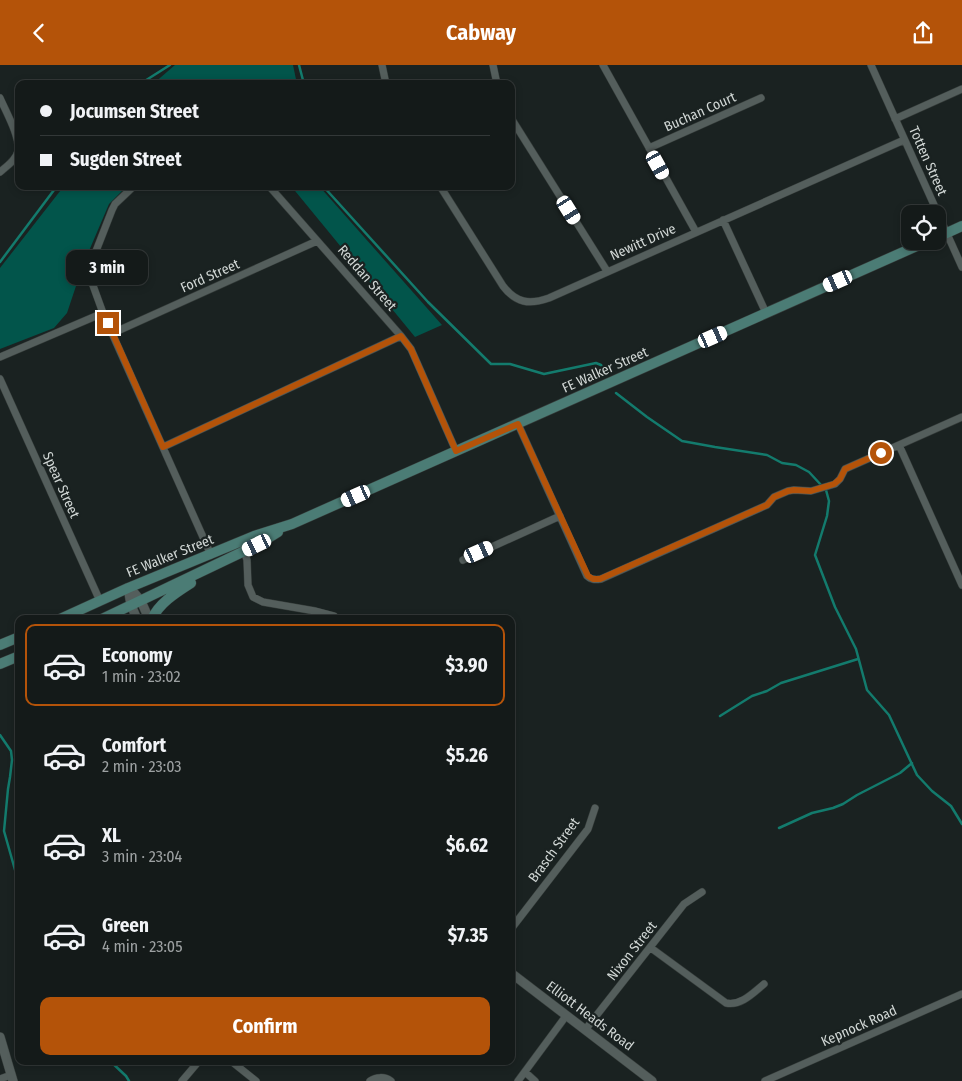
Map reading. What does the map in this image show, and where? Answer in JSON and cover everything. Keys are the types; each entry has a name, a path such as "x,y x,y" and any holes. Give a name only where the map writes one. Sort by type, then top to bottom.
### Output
{"main road":[{"path":"946,233 962,226"},
{"name":"FE Walker Street","path":"110,615 226,561 254,536 292,524 908,250"},
{"name":"FE Walker Street","path":"69,615 211,555 243,546"},
{"path":"154,615 176,593 226,561"},
{"path":"0,645 15,639"},
{"path":"0,664 15,658"}],"street":[{"path":"382,65 385,80"},
{"path":"493,65 496,80"},
{"path":"603,65 696,232"},
{"name":"Totten Street","path":"871,65 930,205"},
{"path":"895,119 962,89"},
{"path":"0,98 15,134"},
{"name":"Buchan Court","path":"649,148 761,98"},
{"path":"515,124 607,271"},
{"name":"Newitt Drive","path":"442,190 502,286 515,298 531,302 540,301 904,140"},
{"path":"0,171 15,158"},
{"path":"130,190 112,210 89,269 91,281 103,313 211,555"},
{"name":"Reddan Street","path":"272,190 411,349 456,451"},
{"path":"723,221 766,313"},
{"name":"Ford Street","path":"113,333 317,241"},
{"name":"Totten Street","path":"946,241 962,267"},
{"path":"0,357 103,313"},
{"path":"163,447 401,336"},
{"name":"Spear Street","path":"0,379 100,601"},
{"path":"518,424 588,576 593,579 600,579 767,505 776,496 791,491 811,491 834,484 840,479 845,469 962,417"},
{"path":"899,445 962,585"},
{"path":"463,560 560,516"},
{"path":"243,546 247,560 248,585 253,597 263,602 330,615"},
{"path":"129,588 141,601 149,615"},
{"path":"129,588 131,605 135,615"},
{"name":"Brasch Street","path":"515,924 588,829 595,808"},
{"name":"Nixon Street","path":"585,1030 684,904 702,892"},
{"path":"651,948 726,1003 736,1004 764,984"},
{"name":"Elliott Heads Road","path":"515,976 652,1081"},
{"name":"Kepnock Road","path":"765,1081 962,994"},
{"path":"518,1081 566,1016"},
{"path":"0,1037 12,1078 0,1079"},
{"path":"182,1081 196,1065"},
{"path":"236,1065 256,1081"},
{"path":"525,1072 535,1081"},
{"path":"373,1079 388,1079 391,1081"}],"green space":[{"path":"175,65 293,65 296,80 158,80"},
{"path":"61,190 123,190 109,204 83,265 67,313 54,328 0,349 0,268"},
{"path":"294,190 323,190 442,325 415,337"}],"waterway":[{"path":"146,80 170,65"},
{"path":"299,65 303,80"},
{"path":"0,262 54,190"},
{"path":"327,190 428,302 491,364 510,364 544,374 596,363 601,365 605,371"},
{"path":"616,393 682,441 767,455 782,463 796,465 809,472 822,486"},
{"path":"826,490 829,501 827,516 815,555 835,607 856,649 867,690 889,715 917,775 932,791 951,806 962,824"},
{"path":"720,716 752,696 767,691 781,683 858,659"},
{"path":"0,735 11,751 12,760 4,831 15,870"},
{"path":"779,828 812,813 843,804 900,773 912,763"},
{"path":"114,1065 129,1081"}],"route":[{"path":"108,323 163,447 401,336 411,349 456,451 518,424 588,576 593,579 600,579 767,505 776,496 791,491 811,491 834,484 840,479 845,469 881,453"}]}
